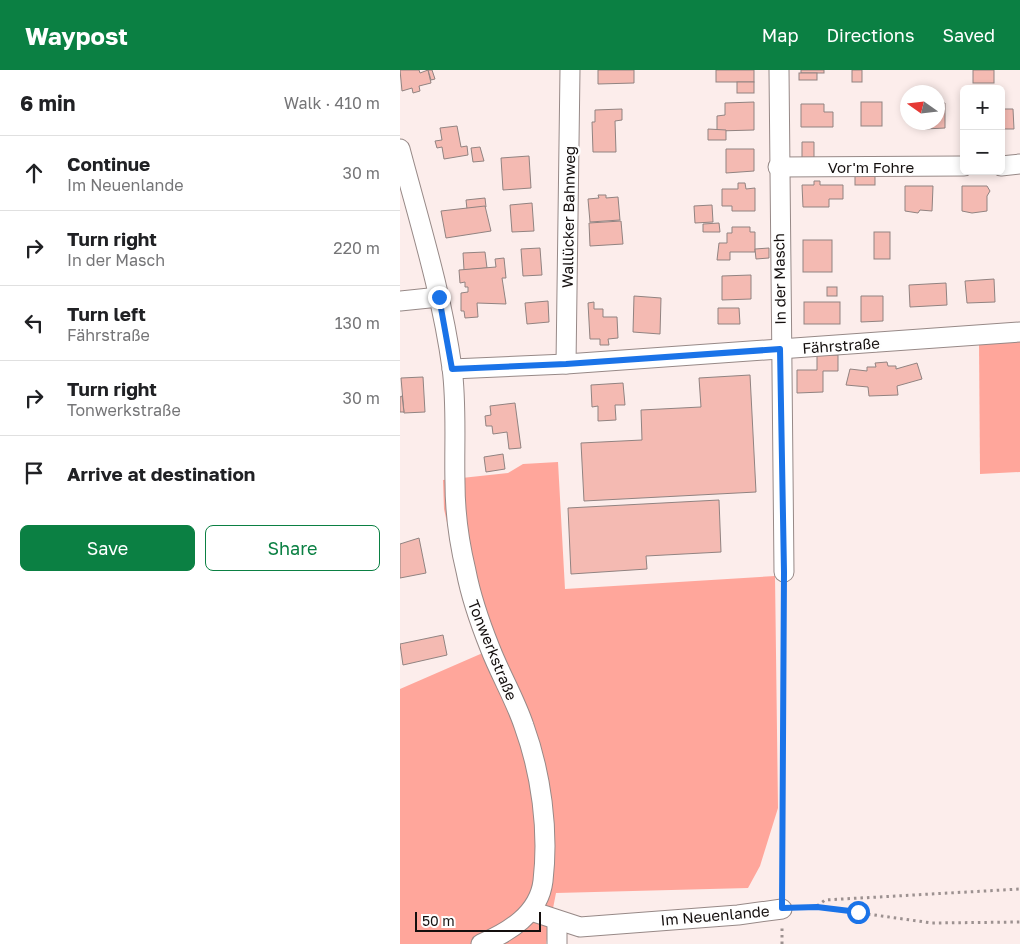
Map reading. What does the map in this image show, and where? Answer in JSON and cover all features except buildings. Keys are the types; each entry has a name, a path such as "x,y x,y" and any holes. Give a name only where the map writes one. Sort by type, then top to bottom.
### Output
{"street":[{"name":"Wallücker Bahnweg","path":"566,364 570,70"},
{"name":"In der Masch","path":"779,70 778,167 784,572"},
{"name":"Tonwerkstraße","path":"400,149 439,297 452,369 456,511 466,571 475,606 489,647 524,725 534,762 543,809 545,848 542,883 531,911 507,932 481,944"},
{"path":"1005,166 1020,164"},
{"name":"Vor'm Fohre","path":"778,167 960,166"},
{"path":"400,301 439,297"},
{"name":"Fährstraße","path":"452,369 566,364 1020,332"},
{"name":"Im Neuenlande","path":"531,911 557,921 580,926 738,915 782,908"},
{"path":"557,921 557,944"}],"path":[{"path":"782,908 784,572"},
{"path":"817,907 825,900 1020,890"},
{"name":"Im Neuenlande","path":"782,908 817,907 912,922 1020,922"}],"shaded area":[{"path":"1020,341 1020,472 980,474 979,344"},
{"path":"558,462 565,589 775,576 778,808 760,866 748,888 556,893 546,944 400,944 400,689 485,652 468,618 444,509 443,480 508,473 523,464"}],"route":[{"path":"439,297 452,369 566,364 780,349 784,572 782,908 817,907 858,912"}]}
